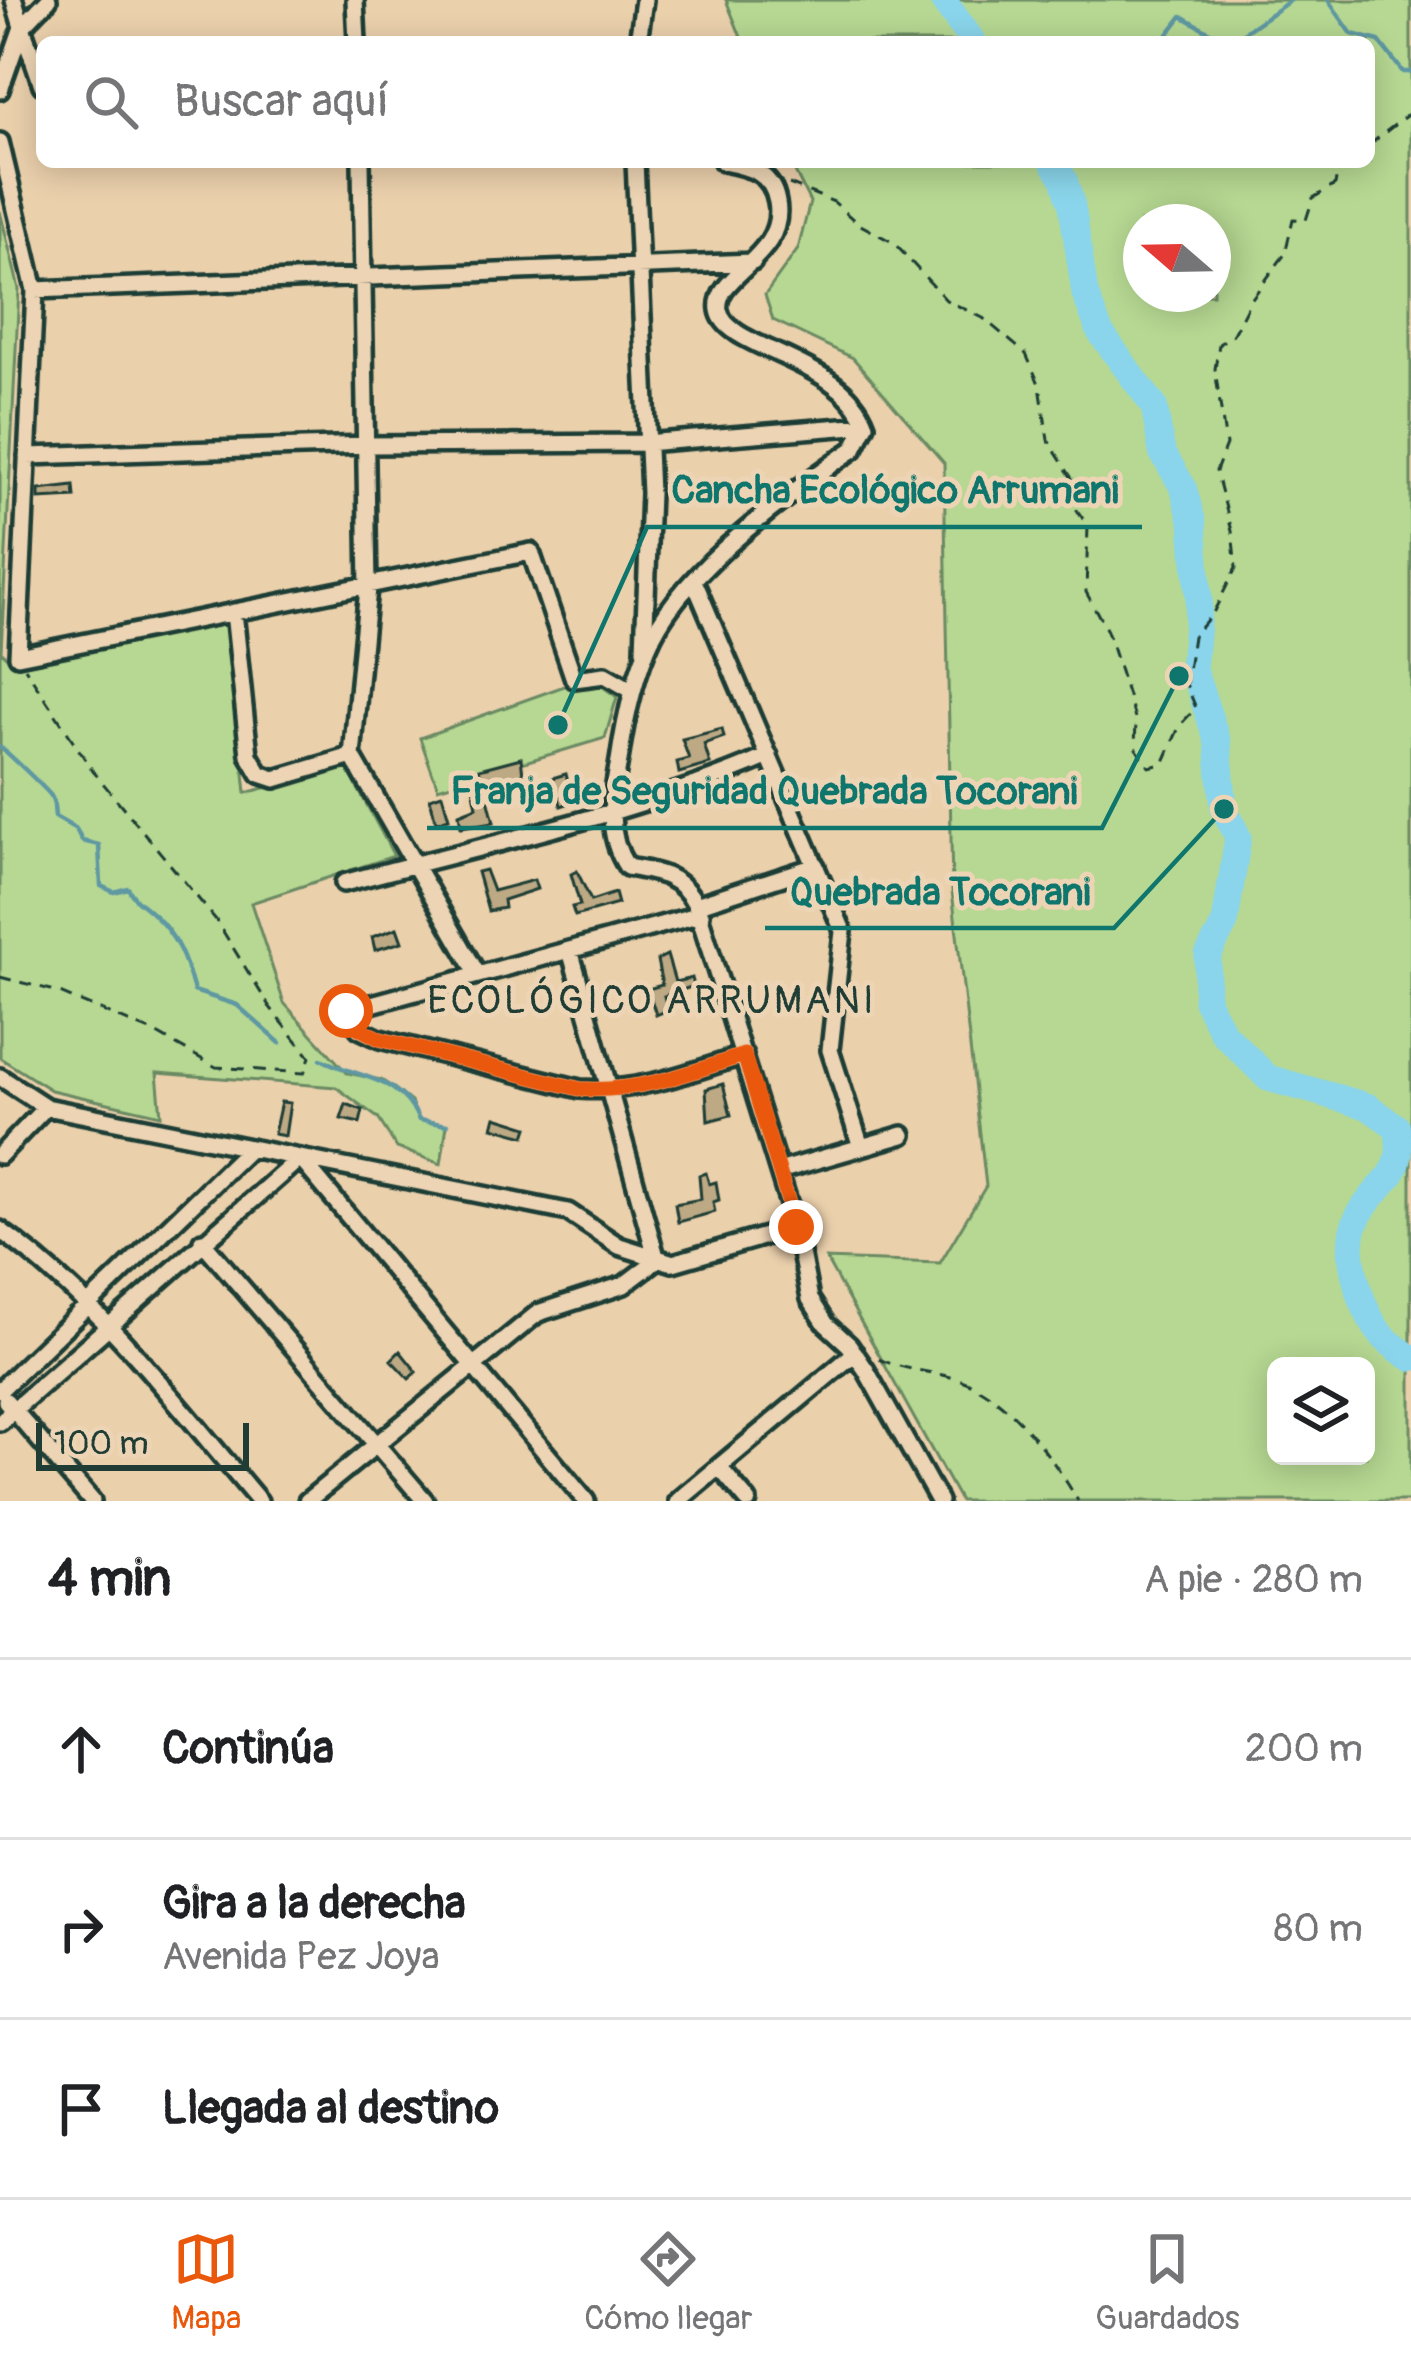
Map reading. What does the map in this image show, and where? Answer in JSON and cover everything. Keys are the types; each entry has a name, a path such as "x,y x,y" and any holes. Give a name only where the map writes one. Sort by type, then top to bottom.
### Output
{"street":[{"path":"14,0 36,68"},
{"path":"0,90 22,27 48,0"},
{"path":"356,0 357,36"},
{"path":"639,36 644,0"},
{"path":"0,142 35,290 18,656 531,551 574,679 605,675 634,692"},
{"path":"361,168 368,585 352,756 478,975"},
{"path":"635,168 650,494 643,660"},
{"path":"744,168 764,174 775,190 778,224 772,241 718,300 719,315 729,330 807,364 832,381 850,397 866,425"},
{"path":"35,290 753,262"},
{"path":"27,457 367,445 645,443 866,425"},
{"path":"866,425 854,449 793,494 694,581 665,614 634,692 611,810 614,847 627,867 669,874 690,893 699,910 796,1227 810,1299 826,1324 852,1349 939,1501"},
{"path":"694,581 843,931 830,1050 861,1147"},
{"path":"234,612 249,755 260,774 274,779 352,756"},
{"path":"344,883 611,810 769,756"},
{"path":"744,1055 648,1086 610,1091 543,1082 380,1039 359,1028 346,1011 570,950 699,910 816,866"},
{"path":"570,950 657,1260"},
{"path":"0,1077 46,1107 568,1212 619,1246 657,1260 673,1263 714,1254 796,1227"},
{"path":"0,1155 46,1107"},
{"path":"779,1171 903,1135"},
{"path":"92,1501 0,1392 250,1148"},
{"path":"0,1422 300,1158"},
{"path":"300,1158 586,1501"},
{"path":"0,1230 34,1255 107,1324 260,1501"},
{"path":"202,1241 425,1501"},
{"path":"307,1501 538,1313 624,1285 657,1260"},
{"path":"678,1501 852,1349"},
{"path":"719,1467 748,1501"}],"path":[{"path":"1375,140 1411,112"},
{"path":"764,174 834,202 857,223 894,243 946,300 983,318 1026,354 1040,386 1048,440 1073,480 1077,510 1088,526 1086,592 1107,632 1136,721 1135,747 1148,767 1163,764 1180,725 1196,709 1186,684 1193,635 1213,613 1236,568 1232,530 1216,471 1226,445 1215,369 1220,344 1233,334 1250,301 1285,254 1293,219 1306,220 1312,197 1335,185 1338,168"},
{"path":"0,977 55,991 157,1034 216,1067 304,1073 310,1057 269,1006 216,920 82,756 18,656"},
{"path":"852,1349 899,1368 964,1381 1022,1424 1060,1470 1078,1501"}],"green space":[{"path":"726,0 1411,0 1411,1501 960,1501 826,1259 940,1263 986,1186 952,891 944,463 853,358 773,320 765,295 798,249 810,202 793,168 1375,168 1375,36 741,36"},
{"path":"0,211 19,289 1,652 17,665 229,623 246,793 346,766 394,856 251,903 284,1003 347,1073 381,1080 411,1102 419,1120 447,1125 441,1164 397,1148 378,1118 336,1087 157,1073 161,1115 51,1090 0,1058"},
{"path":"567,685 602,686 617,697 605,738 438,788 420,738"}],"building":[{"path":"74,486 75,497 39,499 39,490"},
{"path":"722,729 724,737 704,744 710,764 679,773 677,762 689,759 682,739"},
{"path":"521,758 523,774 486,790 494,822 461,827 459,814 477,807 473,787 483,784 479,769"},
{"path":"566,774 573,802 561,806 559,797 539,803 532,784"},
{"path":"442,794 449,818 436,822 430,798"},
{"path":"485,870 493,891 534,880 537,889 503,900 504,908 488,911 477,872"},
{"path":"577,871 591,901 615,893 618,904 575,916 572,907 580,905 571,874"},
{"path":"397,928 402,942 375,950 372,937"},
{"path":"667,955 675,982 692,978 694,986 664,996 668,1010 656,1015 648,989 662,985 657,960"},
{"path":"723,1084 731,1115 708,1121 706,1089"},
{"path":"281,1102 290,1103 285,1136 274,1134"},
{"path":"346,1104 363,1110 360,1123 341,1119"},
{"path":"496,1117 528,1127 525,1136 493,1127"},
{"path":"706,1173 709,1184 716,1182 715,1212 678,1222 675,1204 701,1199 699,1175"},
{"path":"400,1351 417,1372 409,1379 391,1360"}],"waterway":[{"path":"943,0 969,36"},
{"path":"1239,36 1291,0"},
{"path":"1328,0 1352,34 1360,36"},
{"path":"1167,36 1182,16 1217,36"},
{"path":"1375,40 1403,72 1411,72"},
{"path":"1057,168 1072,206 1085,294 1100,332 1154,406 1162,452 1183,487 1193,523 1199,600 1193,669 1218,743 1224,809 1238,837 1225,923 1208,955 1206,1001 1223,1033 1268,1078 1367,1106 1397,1127 1395,1168 1358,1217 1351,1245 1360,1294 1373,1323 1411,1358"},
{"path":"0,747 51,796 55,817 76,829 82,841 99,845 101,886 114,892 128,888 169,932 194,991 237,1005 280,1043"},
{"path":"321,1059 390,1087 419,1120 447,1125"}],"place":[{"name":"Franja de Seguridad Quebrada Tocorani","path":"1179,676"},
{"name":"Cancha Ecológico Arrumani","path":"558,725"},
{"name":"Quebrada Tocorani","path":"1224,809"}],"district":[{"name":"ECOLÓGICO ARRUMANI","path":"652,999"}],"route":[{"path":"346,1011 359,1028 380,1039 580,1089 648,1086 744,1055 796,1227"}]}
